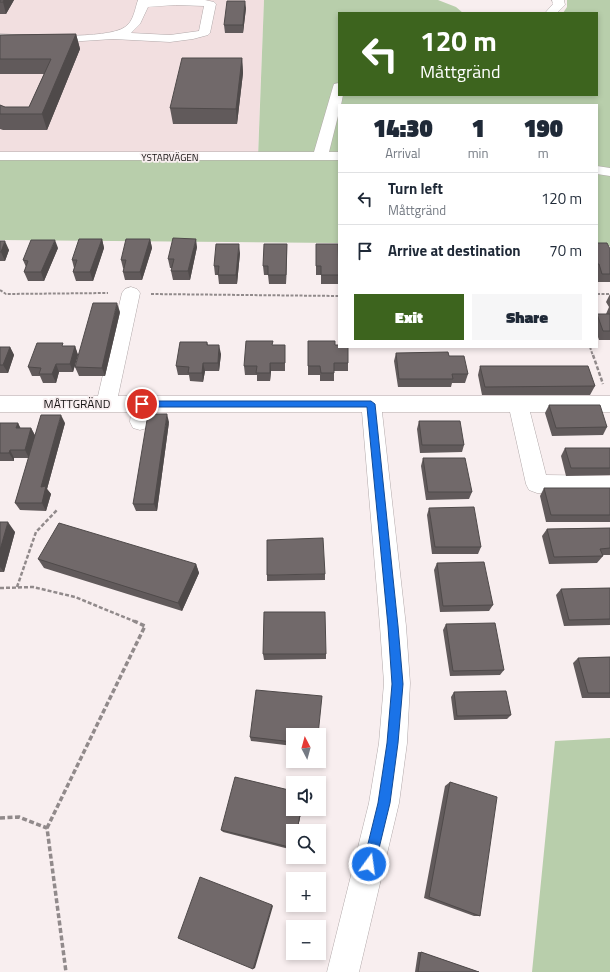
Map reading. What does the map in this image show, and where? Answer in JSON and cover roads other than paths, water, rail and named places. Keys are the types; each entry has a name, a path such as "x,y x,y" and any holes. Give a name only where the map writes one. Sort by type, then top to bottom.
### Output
{"street":[{"path":"552,12 559,5 558,0"},
{"path":"0,38 74,38 120,34 129,30 136,22 143,2 210,2 204,33 193,37 167,38 112,35"},
{"path":"320,156 338,91"},
{"name":"YSTARVÄGEN","path":"0,156 338,156"},
{"path":"598,170 610,172"},
{"path":"106,404 131,293"},
{"name":"MÅTTGRÄND","path":"0,404 106,404 141,413 371,404 610,404"},
{"path":"344,972 384,803 393,743 397,684 371,404"},
{"path":"518,404 537,484 610,485"}]}
